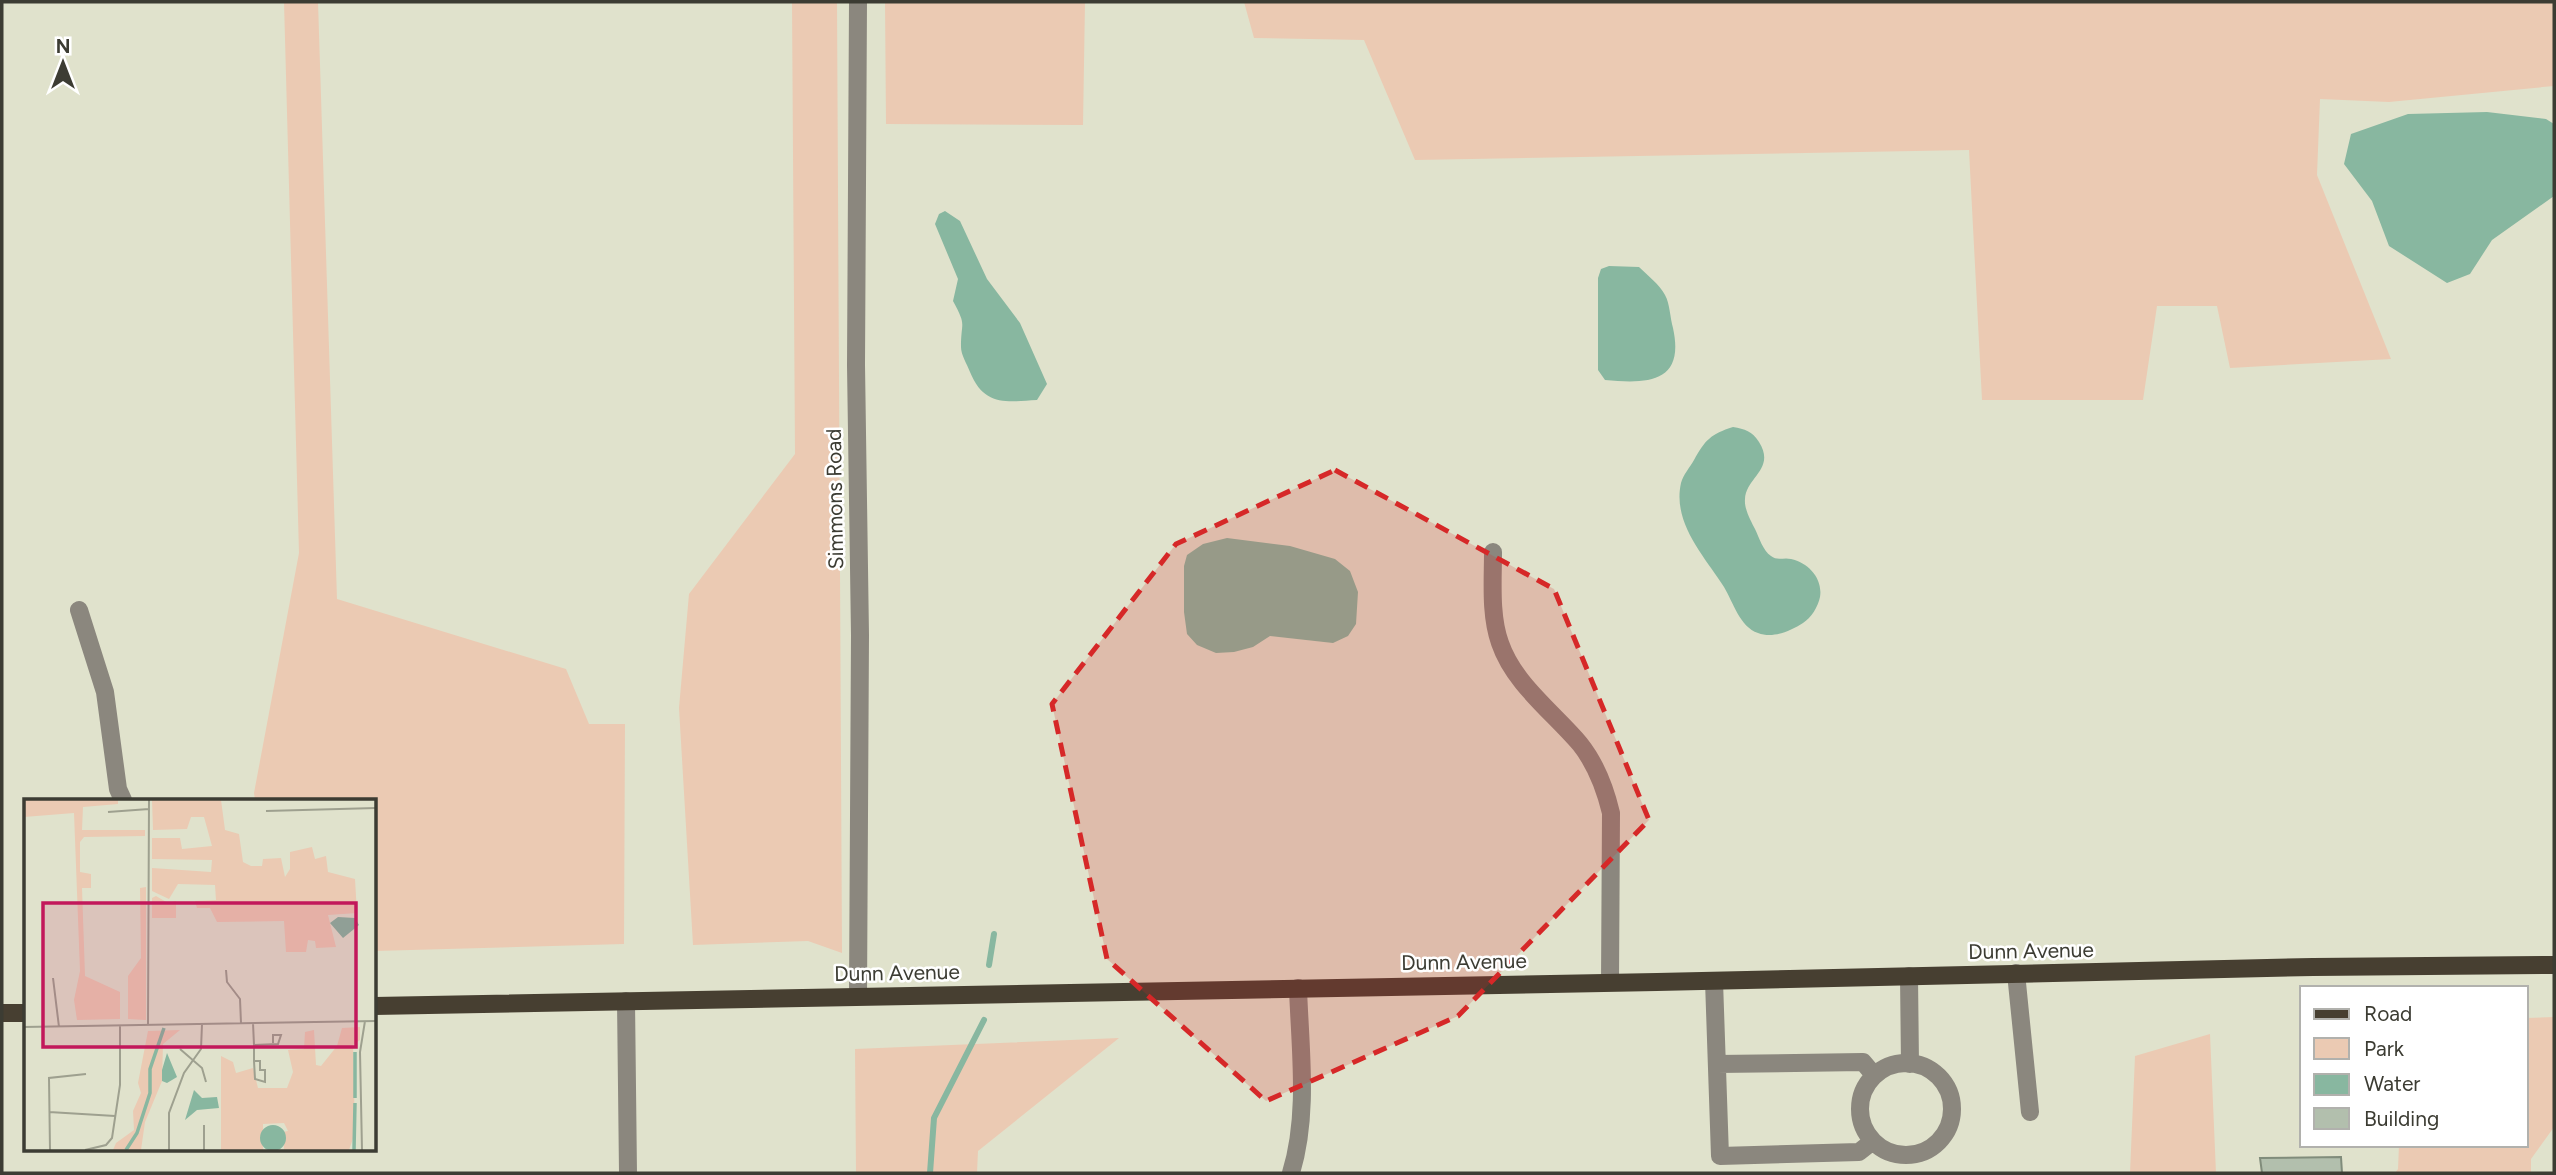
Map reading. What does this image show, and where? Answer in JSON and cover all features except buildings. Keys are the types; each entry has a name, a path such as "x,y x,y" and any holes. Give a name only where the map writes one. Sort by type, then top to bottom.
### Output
{"main road":[{"name":"Dunn Avenue","path":"376,1006 2016,973 2554,965"},
{"path":"2,1013 24,1013"}],"street":[{"name":"Simmons Road","path":"858,2 858,996"},
{"path":"1493,552 1494,603 1500,642 1513,668 1582,746 1604,785 1611,813 1610,982"},
{"path":"79,610 105,692 118,789 123,799"},
{"path":"2016,973 2030,1112"},
{"path":"1909,976 1910,1064"},
{"path":"1714,981 1720,1165 1859,1152 1873,1141"},
{"path":"1291,1173 1297,1154 1302,1113 1298,988"},
{"path":"625,1001 628,1173"},
{"path":"1717,1064 1863,1062 1874,1075"},
{"path":"1900,1063 1910,1064 1928,1068 1940,1077 1950,1098 1950,1122 1943,1136 1932,1147 1917,1153 1901,1154 1886,1150 1873,1141 1860,1115 1861,1101 1874,1075 1900,1063"}],"highlighted area":[{"path":"1335,470 1554,589 1649,820 1458,1016 1266,1101 1107,959 1052,704 1176,544"}],"green space":[{"path":"284,2 318,2 337,599 566,669 589,724 625,724 624,944 376,951 376,799 255,799 299,553"},
{"path":"792,2 837,2 842,953 808,941 693,945 679,708 689,594 795,454"},
{"path":"885,2 1085,2 1083,125 886,124"},
{"path":"1244,2 2554,2 2554,86 2389,102 2320,99 2317,175 2391,359 2230,368 2217,306 2157,306 2143,400 1982,400 1969,150 1415,160 1364,40 1254,38"},
{"path":"2554,1017 2554,1127 2531,1159 2531,1173 2395,1173 2398,1169 2399,1147 2528,1147 2528,1018"},
{"path":"2210,1034 2216,1173 2130,1173 2135,1056"},
{"path":"1119,1038 978,1151 977,1173 856,1173 855,1049"}],"water":[{"path":"2487,112 2546,119 2554,124 2554,196 2492,240 2470,274 2447,283 2389,246 2372,201 2344,164 2351,134 2408,114"},
{"path":"945,211 960,221 987,279 1020,323 1047,384 1037,400 997,400 982,391 970,372 961,350 962,320 953,301 958,279 935,224 939,214"},
{"path":"1609,266 1639,267 1667,299 1675,346 1668,370 1660,376 1649,380 1605,380 1598,370 1598,278 1601,269"},
{"path":"1733,427 1751,433 1763,451 1762,466 1747,491 1745,503 1763,547 1773,557 1804,564 1819,584 1819,601 1809,618 1793,629 1775,635 1758,633 1742,620 1692,539 1681,512 1679,498 1685,474 1709,439"},
{"path":"1227,538 1290,546 1335,559 1350,571 1358,592 1356,624 1348,636 1333,643 1270,636 1253,647 1234,652 1216,653 1197,645 1187,634 1184,612 1184,566 1187,555 1203,544"}],"waterway":[{"path":"989,965 994,934"},
{"path":"930,1173 934,1118 984,1020"}]}
